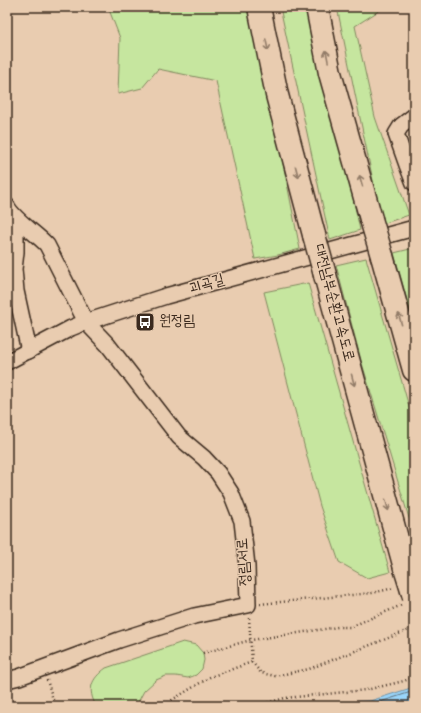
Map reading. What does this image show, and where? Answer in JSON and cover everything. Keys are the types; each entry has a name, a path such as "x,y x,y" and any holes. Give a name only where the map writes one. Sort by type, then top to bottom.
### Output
{"highway":[{"name":"대전남부순환고속도로","path":"259,7 277,95 406,589"},
{"path":"317,7 330,73 414,370"}],"street":[{"path":"414,116 401,126 396,134 414,183"},
{"path":"9,210 16,233 14,270 16,291 28,351"},
{"name":"정림서로","path":"7,680 120,640 194,616 248,605 242,521 231,493 218,473 204,458 179,436 108,345 86,322 47,245 9,210"},
{"name":"괴곡길","path":"7,362 86,322 166,296 414,228"}],"path":[{"path":"406,589 248,605 252,662 261,673 275,676 309,669 414,628"},
{"path":"203,653 251,640 338,627 350,627 406,589"},
{"path":"166,706 172,700 210,677 252,662"},
{"path":"44,668 56,706"},
{"path":"256,706 285,698 366,690 414,678"}],"green space":[{"path":"108,7 252,7 300,249 255,259 216,81 158,69 142,88 118,94 120,38"},
{"path":"280,7 312,7 360,230 330,240"},
{"path":"337,7 385,7 355,26 375,117 409,215 382,224"},
{"path":"414,248 414,325 394,253"},
{"path":"366,258 414,424 414,529 409,518 361,360 336,265"},
{"path":"308,283 390,572 367,578 339,562 320,506 264,292"},
{"path":"183,642 196,645 203,653 204,660 202,669 196,675 188,678 166,676 156,680 144,691 136,706 96,706 93,700 91,689 92,685 97,676 106,668"}],"water":[{"path":"414,687 414,706 289,706 300,704 370,701"}],"place":[{"name":"원정림","path":"145,322"}]}
